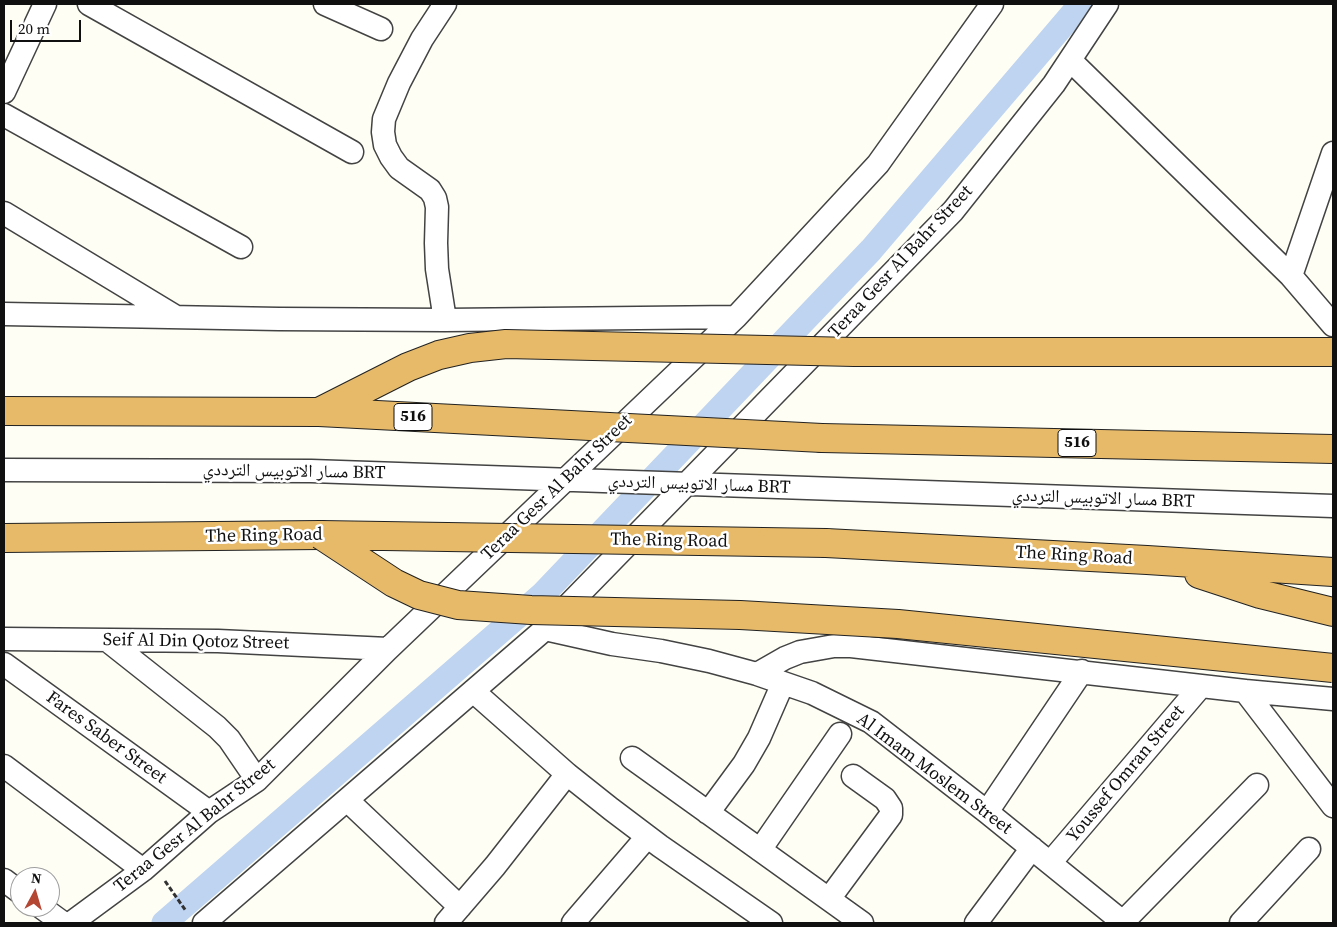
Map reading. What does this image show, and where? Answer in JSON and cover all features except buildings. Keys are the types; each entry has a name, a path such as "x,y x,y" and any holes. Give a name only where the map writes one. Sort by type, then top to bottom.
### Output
{"highway":[{"path":"319,412 408,367 439,355 470,348 506,344 854,352 1333,352"},
{"name":"516","path":"4,411 319,412 822,438 1326,444"},
{"path":"321,535 394,583 419,595 458,605 531,610 749,615 898,624 1333,668"},
{"name":"The Ring Road","path":"4,538 321,535 826,543 1333,572"},
{"path":"1147,560 1260,594 1333,612"}],"street":[{"path":"4,92 45,4"},
{"path":"89,4 352,152"},
{"path":"325,4 381,28"},
{"path":"445,4 410,61 384,118 383,132 385,145 391,158 399,168 430,190 435,198 437,207 437,269 445,320"},
{"name":"Teraa Gesr Al Bahr Street","path":"71,923 143,870 209,812 257,780 388,650 736,317 878,164 992,4"},
{"name":"Teraa Gesr Al Bahr Street","path":"197,920 347,800 545,628 953,211 1054,84 1107,4"},
{"path":"1070,60 1291,276 1333,325"},
{"path":"4,115 241,247"},
{"path":"1291,276 1333,153"},
{"path":"4,213 177,318"},
{"path":"4,314 177,318 445,320 736,317"},
{"name":"مسار الاتوبيس الترددي BRT","path":"4,470 311,471 1333,506"},
{"name":"Al Imam Moslem Street","path":"545,628 612,644 661,651 709,661 757,674 812,693 871,722 1032,848 1117,921"},
{"name":"Seif Al Din Qotoz Street","path":"4,639 218,641 388,650"},
{"path":"107,640 217,727 229,739 257,780"},
{"path":"757,674 785,658 817,648 851,646 1245,691 1333,699"},
{"name":"Fares Saber Street","path":"4,664 209,812"},
{"path":"987,812 1082,671"},
{"path":"708,813 731,783 755,745 783,683"},
{"name":"Youssef Omran Street","path":"1050,863 1202,686"},
{"path":"473,691 567,774 647,836 771,923"},
{"path":"1245,691 1333,806"},
{"path":"760,850 840,734"},
{"path":"632,758 862,923"},
{"path":"4,766 143,870"},
{"path":"347,800 453,915 567,774"},
{"path":"829,900 891,815 891,808 885,799 853,776"},
{"path":"1117,921 1256,785"},
{"path":"580,921 647,836"},
{"path":"976,923 1032,848"},
{"path":"1241,923 1309,849"}],"path":[{"path":"169,887 197,920"}],"waterway":[{"path":"164,923 543,594 871,250 1081,4"}]}
